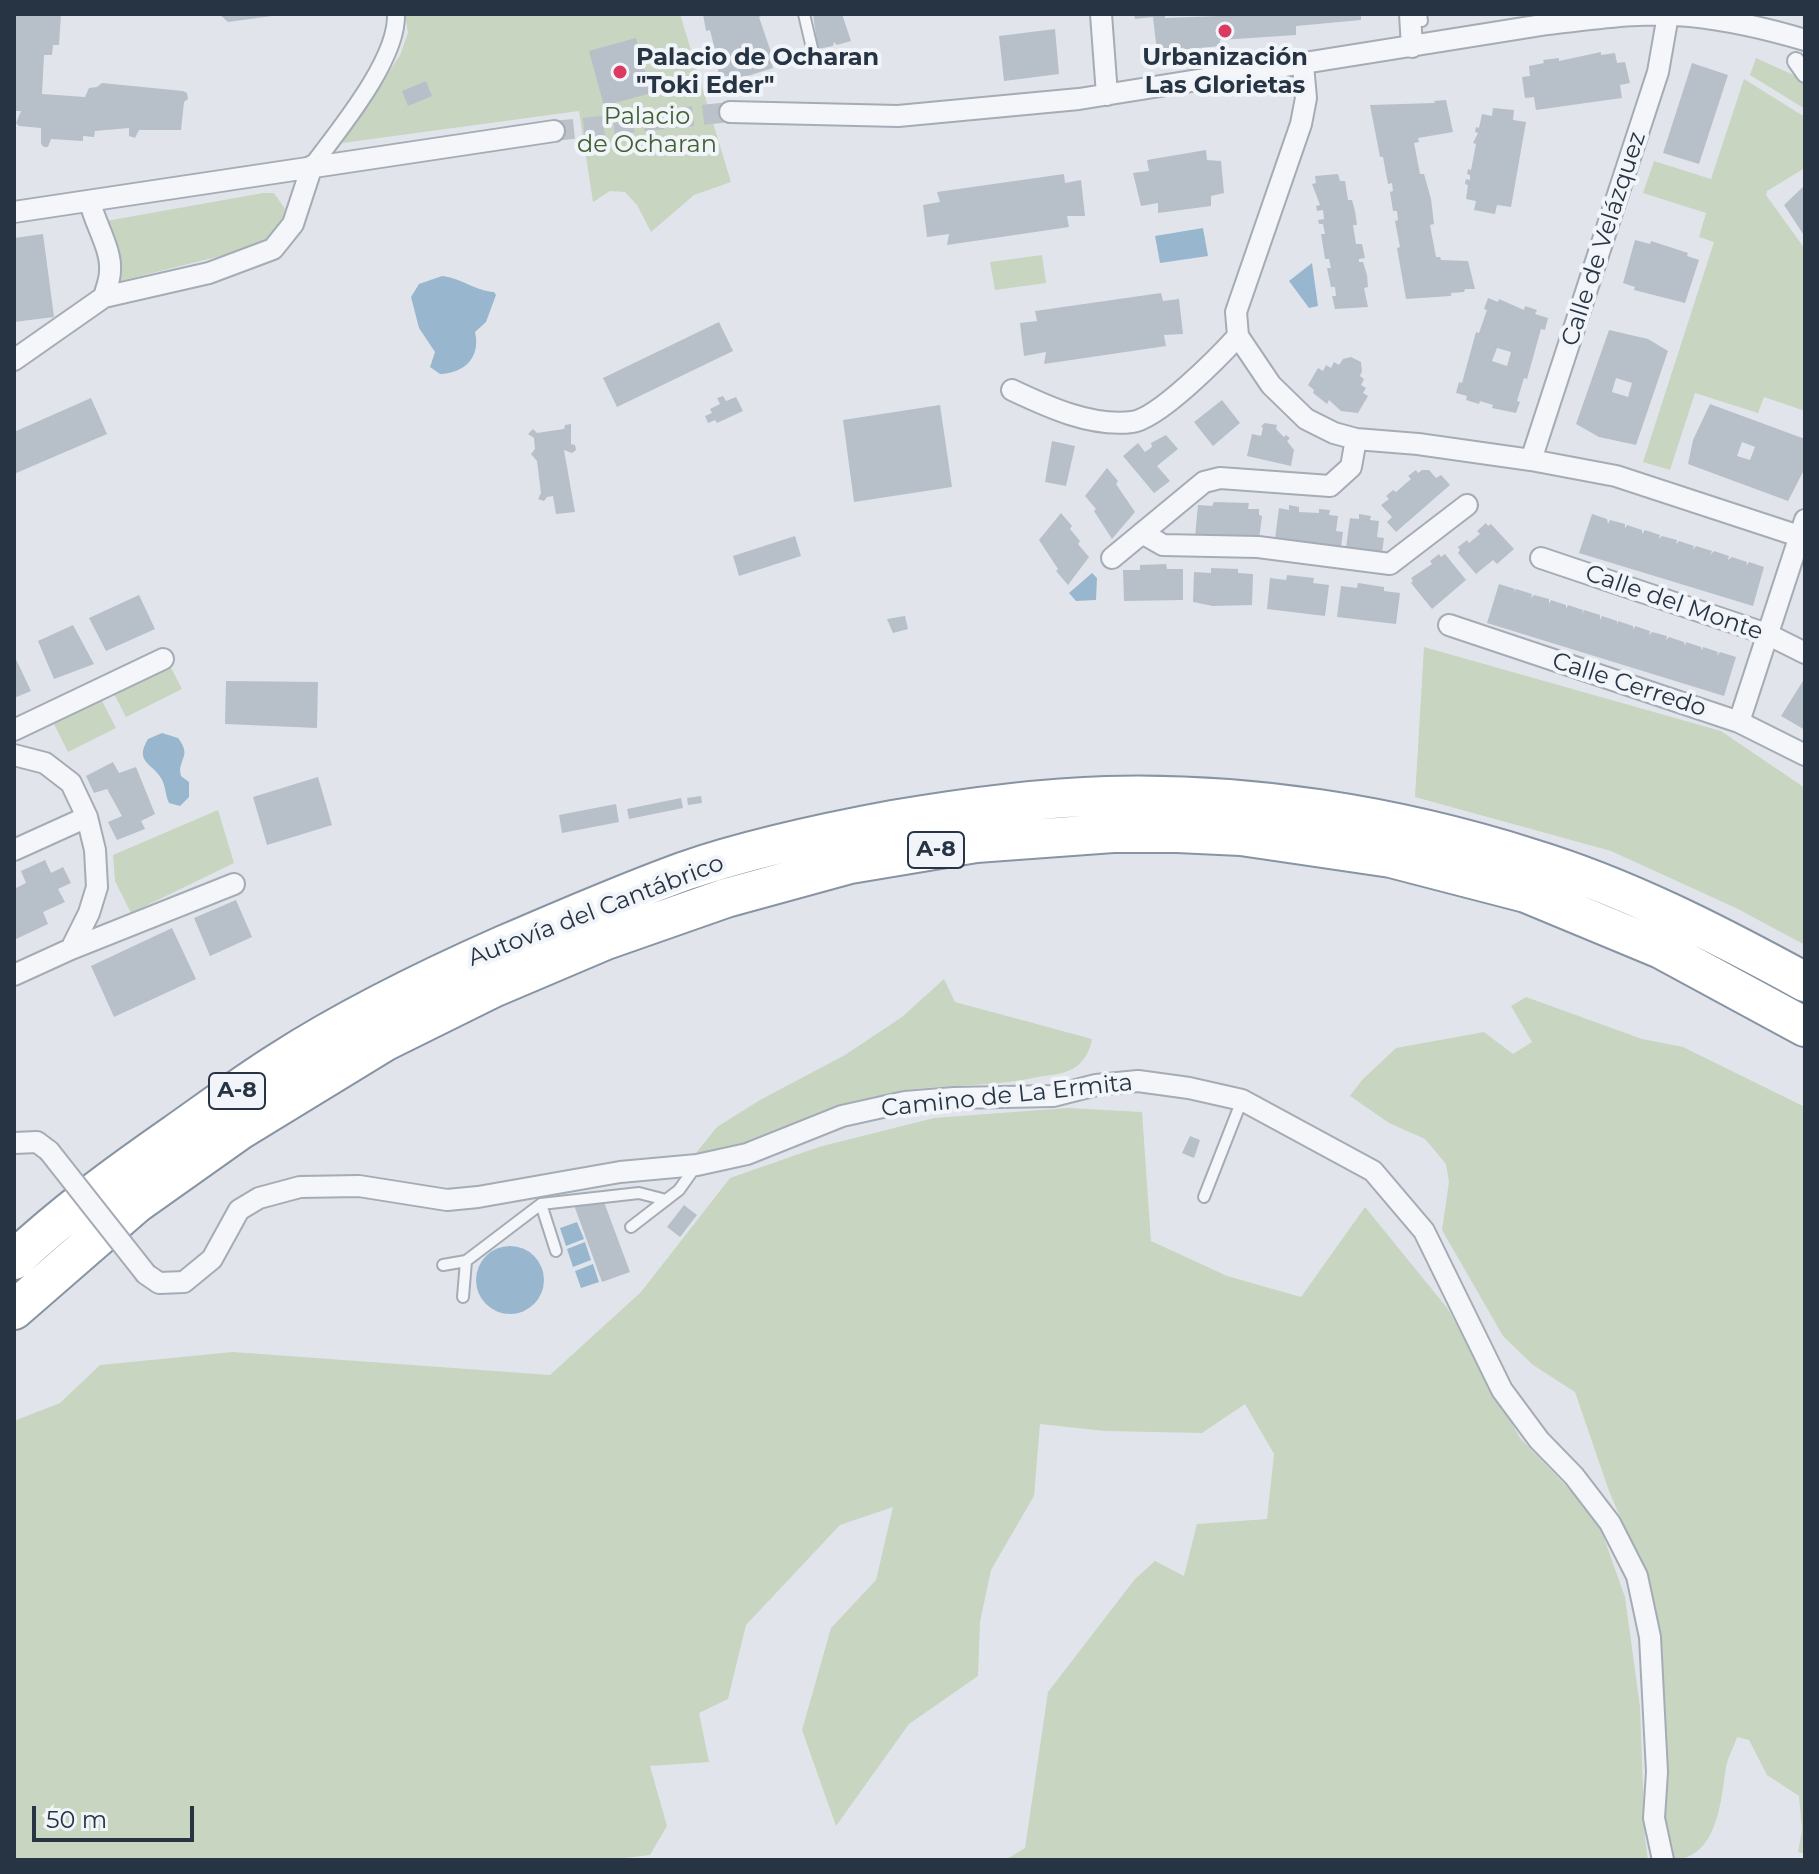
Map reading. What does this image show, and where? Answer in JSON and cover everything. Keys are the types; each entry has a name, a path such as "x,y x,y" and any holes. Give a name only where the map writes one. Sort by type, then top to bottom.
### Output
{"highway":[{"name":"Autovía del Cantábrico","path":"14,1260 116,1175 279,1062 335,1028 444,972 557,921 688,870 822,833 957,809 1106,796 1174,796 1320,809 1402,824 1530,858 1600,883 1669,913 1805,982"},
{"name":"Autovía del Cantábrico","path":"14,1310 137,1203 240,1130 384,1042 479,995 606,940 726,898 850,864 976,843 1113,833 1177,833 1241,836 1391,858 1526,893 1661,949 1805,1027"}],"street":[{"path":"14,360 104,297 209,273 273,249 293,224 312,166 356,105 389,50 397,27 396,14"},
{"path":"1101,14 1107,95"},
{"path":"730,112 898,116 1107,95 1548,24 1615,17 1682,15 1771,30 1805,40"},
{"name":"Calle de Velázquez","path":"1531,460 1658,72 1682,15"},
{"path":"1412,47 1418,16"},
{"path":"1303,65 1306,98 1301,124 1236,312 1238,336 1271,385 1306,419 1356,439 1418,444 1531,460 1616,476 1803,531 1739,722"},
{"path":"14,212 554,131"},
{"path":"90,202 94,222 108,253 110,271 104,297"},
{"path":"1012,390 1053,409 1094,420 1134,422 1164,406 1238,336"},
{"path":"1112,558 1204,482 1220,478 1330,486 1351,467 1356,439"},
{"path":"1142,533 1163,545 1258,547 1390,564 1467,505"},
{"name":"Calle del Monte","path":"1541,558 1767,634 1805,653"},
{"name":"Calle Cerredo","path":"1449,625 1739,722 1805,755"},
{"path":"14,730 163,659"},
{"path":"14,755 45,763 71,783 87,817 95,850 97,887 89,913 71,949"},
{"path":"14,850 87,817"},
{"path":"14,975 234,884"},
{"name":"Camino de La Ermita","path":"14,1143 37,1142 49,1151 146,1274 159,1283 184,1282 212,1259 239,1210 259,1198 300,1187 359,1186 447,1200 529,1190 620,1172 697,1165 747,1154 842,1116 905,1102 1053,1096 1096,1085 1138,1081 1242,1100 1373,1171 1424,1231 1462,1303 1502,1390 1539,1440 1574,1476 1610,1523 1637,1576 1650,1637 1657,1772 1654,1818 1663,1860"}],"lane":[{"path":"804,14 815,61"},
{"path":"1204,1197 1242,1100"},
{"path":"631,1227 679,1190 697,1165"},
{"path":"443,1265 466,1261 541,1204 639,1193 666,1200"},
{"path":"541,1204 556,1251"},
{"path":"463,1297 466,1261"}],"green space":[{"name":"Palacio de Ocharan","path":"405,14 680,14 731,182 694,195 651,232 637,205 625,192 610,191 593,202 579,111 342,143 400,55 408,33"},
{"path":"1756,58 1800,78 1805,85 1805,109 1750,75"},
{"path":"1744,79 1805,117 1805,168 1767,191 1766,195 1805,249 1805,411 1764,397 1758,413 1695,393 1670,470 1643,462 1714,242 1699,237 1706,213 1643,193 1654,161 1711,179"},
{"path":"274,193 285,209 276,231 257,247 120,281 117,244 106,221"},
{"path":"1042,255 1046,283 995,290 990,262"},
{"path":"1424,647 1721,731 1805,788 1805,945 1736,908 1611,851 1415,797"},
{"path":"168,662 182,689 126,717 112,690"},
{"path":"101,699 116,728 68,752 54,724"},
{"path":"218,810 234,863 131,913 115,881 113,855"},
{"path":"944,979 955,1002 1092,1039 1087,1054 1073,1069 1061,1073 1010,1082 895,1093 866,1100 754,1142 696,1153 717,1127 760,1100 845,1055 902,1017"},
{"path":"1526,997 1642,1039 1683,1047 1805,1107 1805,1854 1798,1852 1802,1830 1799,1796 1767,1775 1749,1740 1737,1737 1727,1763 1714,1827 1698,1850 1671,1860 1664,1821 1646,1577 1609,1491 1575,1392 1533,1365 1503,1336 1442,1230 1449,1182 1446,1164 1425,1139 1389,1123 1350,1096 1362,1080 1396,1048 1484,1032 1513,1054 1532,1042 1511,1006"},
{"path":"1067,1108 1142,1112 1151,1241 1227,1276 1301,1297 1365,1207 1448,1309 1520,1438 1597,1518 1625,1597 1640,1707 1648,1860 1005,1860 1025,1848 1048,1692 1135,1579 1155,1561 1184,1576 1197,1524 1267,1519 1274,1454 1245,1404 1202,1433 1105,1431 1040,1424 1034,1496 991,1570 980,1622 978,1676 909,1724 836,1826 802,1730 831,1628 876,1580 893,1507 840,1525 746,1625 728,1699 699,1713 709,1762 650,1766 667,1826 650,1855 608,1860 14,1860 14,1421 60,1403 100,1365 233,1352 550,1375 641,1292 730,1178 819,1147 934,1118"}],"water":[{"path":"1203,228 1208,256 1160,263 1155,236"},
{"path":"1312,263 1318,306 1309,308 1289,281"},
{"path":"442,276 496,295 486,322 475,332 475,349 469,362 456,371 440,374 430,367 435,352 419,328 411,297 419,284"},
{"path":"1092,573 1097,578 1096,600 1076,601 1069,593"},
{"path":"162,733 178,738 184,748 180,770 181,776 189,782 189,797 180,806 169,803 161,778 146,762 143,753 148,739"},
{"path":"577,1222 584,1239 566,1246 560,1228"},
{"path":"585,1242 591,1260 573,1267 567,1249"},
{"path":"510,1246 534,1256 544,1280 534,1304 510,1314 486,1304 476,1280 486,1256"},
{"path":"593,1264 599,1282 581,1288 575,1271"}],"building":[{"path":"15,14 61,14 59,45 53,45 52,55 44,55 42,94 85,97 89,88 102,83 183,91 188,99 184,102 181,130 139,130 135,138 129,136 129,128 95,131 94,137 83,136 83,141 51,139 48,147 44,147 41,144 41,128 16,123 21,111 14,111"},
{"path":"219,14 272,14 272,16 228,22"},
{"path":"703,14 766,14 759,17 775,64 773,68 723,82 719,78 710,30 706,31"},
{"path":"813,14 842,14 851,41 837,45 834,42 833,46 818,49"},
{"name":"Urbanización Las Glorietas","path":"1134,14 1165,14 1165,18 1219,14 1361,14 1361,20 1296,26 1296,35 1220,40 1220,46 1157,52 1153,17 1135,19"},
{"path":"1055,29 1059,74 1004,81 999,36"},
{"name":"Palacio de Ocharan \"Toki Eder\"","path":"636,38 651,93 604,106 589,51"},
{"path":"1601,52 1601,55 1615,53 1617,63 1625,62 1630,83 1620,85 1622,98 1536,110 1534,97 1525,98 1522,77 1530,76 1529,66 1544,63 1543,60 1559,58 1559,61"},
{"path":"1692,63 1728,75 1699,164 1663,153"},
{"path":"426,81 432,96 408,106 402,91"},
{"path":"1446,100 1453,132 1418,138 1419,142 1414,143 1420,174 1424,174 1431,199 1434,224 1430,225 1436,257 1468,261 1475,289 1451,293 1451,296 1406,299 1397,248 1400,247 1395,221 1398,220 1397,211 1393,211 1390,192 1393,191 1392,183 1388,184 1383,157 1380,157 1370,105"},
{"path":"1493,108 1514,110 1513,120 1526,122 1511,207 1497,205 1495,214 1474,210 1476,201 1466,199 1468,185 1465,184 1466,179 1470,180 1467,174 1468,169 1471,170 1476,144 1473,143 1478,133 1475,132 1476,127 1479,128 1482,114 1492,116"},
{"path":"1206,150 1207,160 1221,161 1224,193 1211,196 1211,206 1158,213 1158,203 1141,206 1133,173 1149,171 1147,160"},
{"path":"1064,174 1065,183 1081,180 1085,216 1067,216 1069,227 947,245 949,234 927,237 923,205 940,202 937,192"},
{"path":"1338,174 1340,181 1345,181 1348,200 1352,200 1355,211 1357,225 1353,225 1356,244 1362,244 1365,258 1359,259 1359,262 1363,262 1367,275 1368,287 1364,288 1368,307 1335,309 1332,296 1336,296 1335,287 1331,287 1327,268 1331,268 1329,259 1325,259 1321,234 1325,234 1323,224 1319,224 1318,220 1324,219 1323,210 1317,211 1316,206 1320,205 1312,184 1316,183 1315,176"},
{"path":"1805,185 1805,237 1784,205"},
{"path":"43,234 54,317 14,322 14,238"},
{"path":"1635,240 1650,244 1651,241 1688,253 1687,256 1699,260 1685,303 1634,290 1635,287 1623,283"},
{"path":"1161,293 1163,301 1179,299 1183,334 1164,335 1166,346 1044,364 1046,352 1024,356 1020,323 1037,321 1035,311"},
{"path":"1488,298 1498,302 1499,299 1524,310 1525,306 1537,310 1535,314 1548,318 1545,330 1541,329 1527,379 1524,378 1516,413 1492,408 1493,405 1480,401 1479,404 1466,400 1467,396 1456,393 1459,382 1462,383 1476,332 1479,333 1487,310 1484,309","holes":["1497,348 1511,352 1507,366 1492,361"]},
{"path":"719,322 733,351 617,407 603,378"},
{"path":"1609,330 1648,339 1668,351 1636,445 1599,437 1576,424","holes":["1616,378 1632,383 1628,397 1612,392"]},
{"path":"1351,357 1361,362 1360,376 1364,379 1361,385 1366,388 1363,393 1368,396 1358,413 1341,411 1329,400 1327,404 1308,385 1318,368 1323,371 1326,365 1331,368 1334,362 1339,365 1343,359"},
{"path":"723,396 726,401 736,397 743,411 717,423 715,420 708,423 705,416 712,413 710,409 720,404 717,398"},
{"path":"91,398 107,434 14,474 14,432"},
{"path":"1222,400 1240,423 1213,446 1194,422"},
{"path":"1710,404 1805,439 1805,468 1788,501 1688,464 1693,440","holes":["1742,442 1755,447 1750,460 1737,456"]},
{"path":"940,405 952,487 854,502 843,420"},
{"path":"1265,423 1277,425 1276,429 1284,437 1290,438 1287,441 1294,450 1291,466 1247,456 1252,434 1261,436 1261,426"},
{"path":"571,424 571,444 575,445 576,450 572,453 564,450 575,512 556,514 553,496 544,501 538,499 541,493 537,461 531,454 535,449 534,438 528,434 533,429 537,433 564,429 565,425"},
{"path":"1166,435 1178,449 1157,466 1170,481 1154,493 1123,456 1138,443 1145,452 1152,447 1151,443"},
{"path":"1052,441 1075,446 1066,486 1045,482"},
{"path":"1107,468 1135,512 1112,539 1094,511 1096,509 1085,496"},
{"path":"1416,470 1418,473 1429,470 1436,478 1441,475 1450,485 1396,532 1387,522 1392,517 1381,505 1389,499 1386,496 1411,479 1408,476"},
{"path":"1214,502 1249,503 1248,509 1259,509 1262,516 1259,540 1195,537 1198,505 1212,506"},
{"path":"1289,505 1299,507 1299,512 1330,510 1329,515 1338,516 1336,531 1343,532 1341,547 1275,539 1279,508 1289,510"},
{"path":"1061,513 1089,557 1068,585 1056,571 1058,569 1039,540"},
{"path":"1359,514 1379,521 1377,537 1384,538 1382,553 1346,548 1350,518 1359,519"},
{"path":"1592,514 1607,519 1608,524 1610,520 1625,524 1625,529 1627,525 1642,530 1642,534 1645,530 1660,535 1659,539 1662,536 1677,540 1676,544 1679,541 1694,546 1693,550 1696,546 1712,551 1710,555 1714,551 1729,556 1728,560 1732,557 1747,562 1746,566 1749,562 1764,567 1753,606 1579,553"},
{"path":"1486,523 1488,526 1491,524 1514,549 1497,564 1493,560 1476,574 1458,553 1458,547 1480,534 1477,531"},
{"path":"795,536 801,556 739,576 733,556"},
{"path":"1439,554 1441,557 1445,554 1466,580 1432,609 1411,583 1411,578 1432,564 1430,561"},
{"path":"1166,564 1167,569 1183,569 1183,600 1124,601 1123,570 1140,570 1140,565"},
{"path":"1211,568 1238,569 1238,573 1253,574 1252,605 1213,606 1193,602 1194,572 1211,573"},
{"path":"1287,575 1314,578 1313,583 1329,585 1325,616 1267,609 1270,578 1286,580"},
{"path":"1358,583 1400,593 1396,624 1337,617 1341,586 1357,588"},
{"path":"1499,584 1515,589 1514,593 1516,589 1532,594 1531,598 1534,595 1549,599 1549,604 1551,600 1566,605 1566,609 1568,605 1583,610 1582,614 1584,610 1600,615 1600,620 1602,616 1617,621 1617,625 1618,621 1633,626 1634,630 1635,626 1650,631 1649,635 1652,632 1667,636 1666,640 1669,637 1684,642 1685,646 1686,642 1701,647 1702,651 1703,647 1718,652 1717,656 1720,652 1736,657 1724,696 1487,623"},
{"path":"139,595 155,629 106,651 89,618"},
{"path":"905,616 908,629 893,633 887,619"},
{"path":"73,625 94,664 54,679 38,641"},
{"path":"14,655 31,691 14,698"},
{"path":"226,681 318,682 317,728 225,724"},
{"path":"1803,681 1805,683 1805,730 1781,716"},
{"path":"113,762 119,773 136,767 155,814 141,821 145,829 117,840 108,822 122,816 107,789 94,793 86,776"},
{"path":"318,777 332,825 267,845 253,797"},
{"path":"701,796 702,803 688,805 687,798"},
{"path":"681,798 683,808 629,819 627,809"},
{"path":"616,804 619,822 562,833 559,815"},
{"path":"45,860 51,873 63,867 71,883 58,889 65,902 43,912 48,924 14,940 14,889 26,883 21,871"},
{"path":"236,900 252,937 210,956 194,918"},
{"path":"172,928 196,979 114,1017 91,966"},
{"path":"1190,1136 1200,1140 1194,1158 1182,1153"},
{"path":"604,1202 630,1272 602,1282 574,1205"},
{"path":"684,1205 697,1215 680,1237 667,1227"}],"tunnel":[{"path":"554,131 730,112"}],"place":[{"name":"Urbanización Las Glorietas","path":"1225,31"},
{"name":"Palacio de Ocharan \"Toki Eder\"","path":"620,72"}]}
